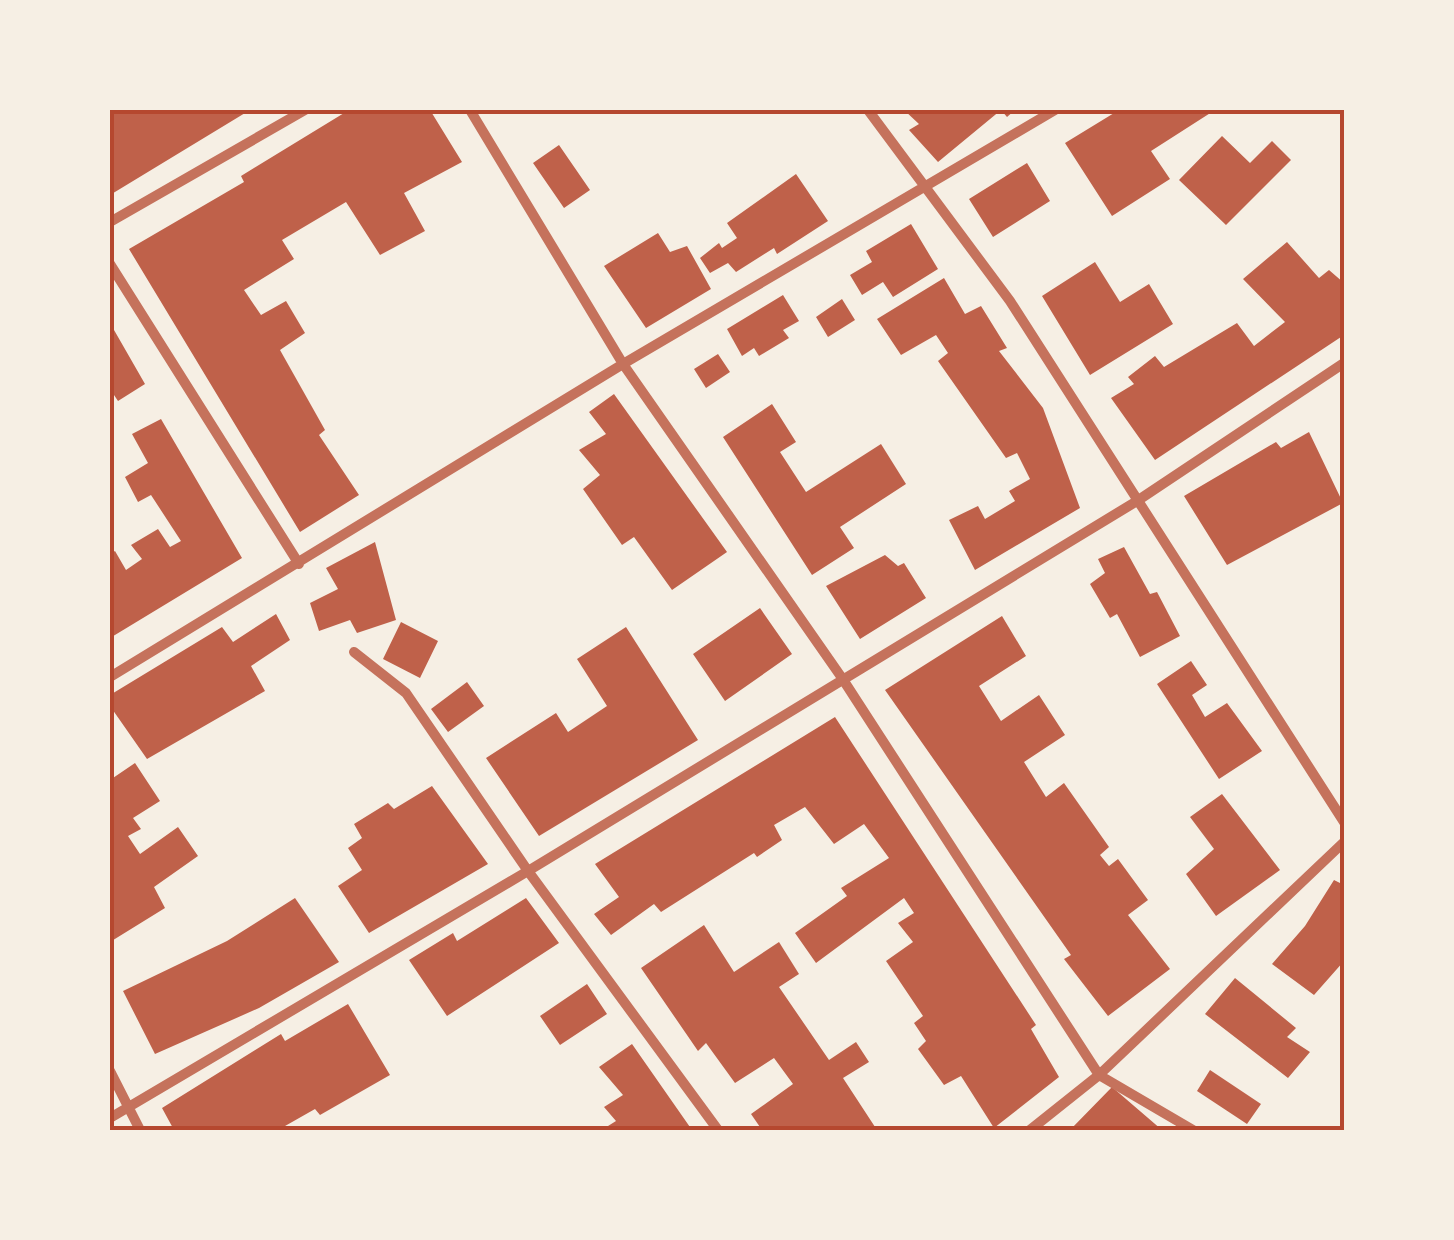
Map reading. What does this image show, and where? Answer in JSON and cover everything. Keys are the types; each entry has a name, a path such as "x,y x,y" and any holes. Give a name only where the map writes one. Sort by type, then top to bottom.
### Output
{"street":[{"path":"110,222 305,110"},
{"path":"470,110 623,364 842,678 1100,1075 1193,1130"},
{"path":"868,110 1010,301 1344,822"},
{"path":"110,677 623,364 1055,110"},
{"path":"110,264 298,564"},
{"path":"110,1118 528,872 1136,501 1344,362"},
{"path":"354,652 406,692 528,872 718,1130"},
{"path":"1030,1130 1100,1075 1344,842"},
{"path":"110,1071 140,1130"}],"building":[{"path":"110,110 250,110 110,195"},
{"path":"349,110 430,110 462,162 404,193 425,231 380,255 346,202 282,240 294,259 244,290 261,315 286,301 305,333 280,350 325,430 319,435 359,495 300,532 129,249 244,182 241,176"},
{"path":"904,110 1001,110 938,162 909,130 919,124"},
{"path":"1119,110 1215,110 1151,151 1170,179 1112,216 1065,143"},
{"path":"1222,136 1250,163 1272,141 1291,160 1226,225 1179,180"},
{"path":"559,145 590,190 564,208 533,163"},
{"path":"1027,163 1050,201 993,237 969,199"},
{"path":"796,174 828,221 777,254 774,248 736,272 728,263 710,273 700,258 719,243 722,248 737,238 727,223"},
{"path":"911,224 938,269 893,297 883,282 862,295 850,275 872,262 866,251"},
{"path":"658,233 670,252 687,246 711,289 646,328 604,266"},
{"path":"1287,242 1319,278 1329,270 1344,283 1344,335 1155,460 1111,398 1134,384 1128,377 1155,356 1164,367 1237,323 1254,346 1285,322 1243,279"},
{"path":"1095,262 1120,302 1149,284 1173,324 1090,375 1042,296"},
{"path":"944,278 965,314 981,306 1007,348 999,351 1043,408 1080,508 975,570 949,520 978,506 985,519 1015,501 1009,491 1030,479 1017,453 1006,458 938,361 948,353 936,335 901,355 877,319"},
{"path":"783,295 799,321 783,330 789,338 759,356 754,348 742,356 727,329"},
{"path":"842,299 855,320 828,337 816,317"},
{"path":"110,323 145,384 118,401 110,389"},
{"path":"718,354 730,372 706,388 694,369"},
{"path":"614,394 727,552 672,590 634,537 622,545 583,489 600,475 579,450 606,434 589,412"},
{"path":"772,404 796,442 780,452 806,492 881,444 906,484 840,527 854,548 812,575 723,437"},
{"path":"161,419 242,558 110,638 110,554 115,551 126,570 142,559 131,545 158,529 170,547 181,541 151,495 138,502 125,477 148,463 132,434"},
{"path":"1309,432 1343,503 1227,565 1184,496 1276,442 1281,448"},
{"path":"375,542 396,620 357,633 350,620 319,631 310,603 338,589 326,568"},
{"path":"1124,547 1150,594 1157,592 1180,636 1140,657 1117,614 1110,618 1090,584 1105,573 1098,559"},
{"path":"885,555 898,566 904,563 926,598 860,639 826,586"},
{"path":"760,608 792,654 725,701 693,654"},
{"path":"276,614 290,640 251,666 265,691 147,759 110,706 110,695 222,627 233,642"},
{"path":"1002,616 1026,656 979,686 1001,721 1039,695 1065,735 1024,762 1046,797 1064,783 1109,847 1100,855 1109,866 1118,859 1148,900 1128,915 1170,969 1108,1016 1064,959 1071,955 885,690"},
{"path":"401,622 438,641 420,678 383,659"},
{"path":"626,627 698,740 539,836 486,758 556,713 568,732 607,706 577,659"},
{"path":"1191,661 1207,685 1192,695 1205,717 1227,703 1262,751 1219,779 1157,684"},
{"path":"467,682 484,706 448,732 431,709"},
{"path":"835,717 1036,1025 1031,1029 1059,1077 994,1128 961,1076 944,1085 918,1049 926,1041 914,1023 923,1016 886,961 913,942 898,923 914,913 904,898 816,963 795,933 847,896 841,888 889,858 864,824 834,844 805,807 774,825 782,840 757,857 754,853 661,912 654,904 611,935 594,914 619,897 595,864"},
{"path":"135,763 160,801 133,818 141,829 128,836 140,854 178,827 198,856 154,887 165,908 110,942 110,780"},
{"path":"432,786 488,864 369,933 338,886 362,870 348,848 362,838 354,824 388,803 394,809"},
{"path":"1222,794 1280,870 1216,916 1186,874 1214,849 1190,817"},
{"path":"1334,880 1344,885 1344,961 1314,995 1272,964 1305,926"},
{"path":"295,898 339,962 259,1008 155,1054 123,991 227,941"},
{"path":"526,898 559,943 447,1016 409,960 453,933 457,941"},
{"path":"704,925 734,972 779,942 799,974 779,987 829,1060 856,1042 869,1062 843,1078 877,1130 762,1130 751,1114 793,1084 774,1058 735,1083 706,1043 698,1051 641,968"},
{"path":"1235,978 1296,1028 1287,1037 1310,1052 1288,1078 1205,1014"},
{"path":"587,984 607,1014 560,1045 540,1016"},
{"path":"348,1004 390,1075 320,1115 315,1109 278,1130 174,1130 162,1108 281,1034 285,1041"},
{"path":"632,1044 692,1130 652,1130 648,1126 612,1130 608,1126 616,1121 604,1107 623,1095 599,1067"},
{"path":"1210,1070 1261,1104 1247,1124 1197,1091"},
{"path":"1112,1087 1162,1130 1070,1130"}]}
